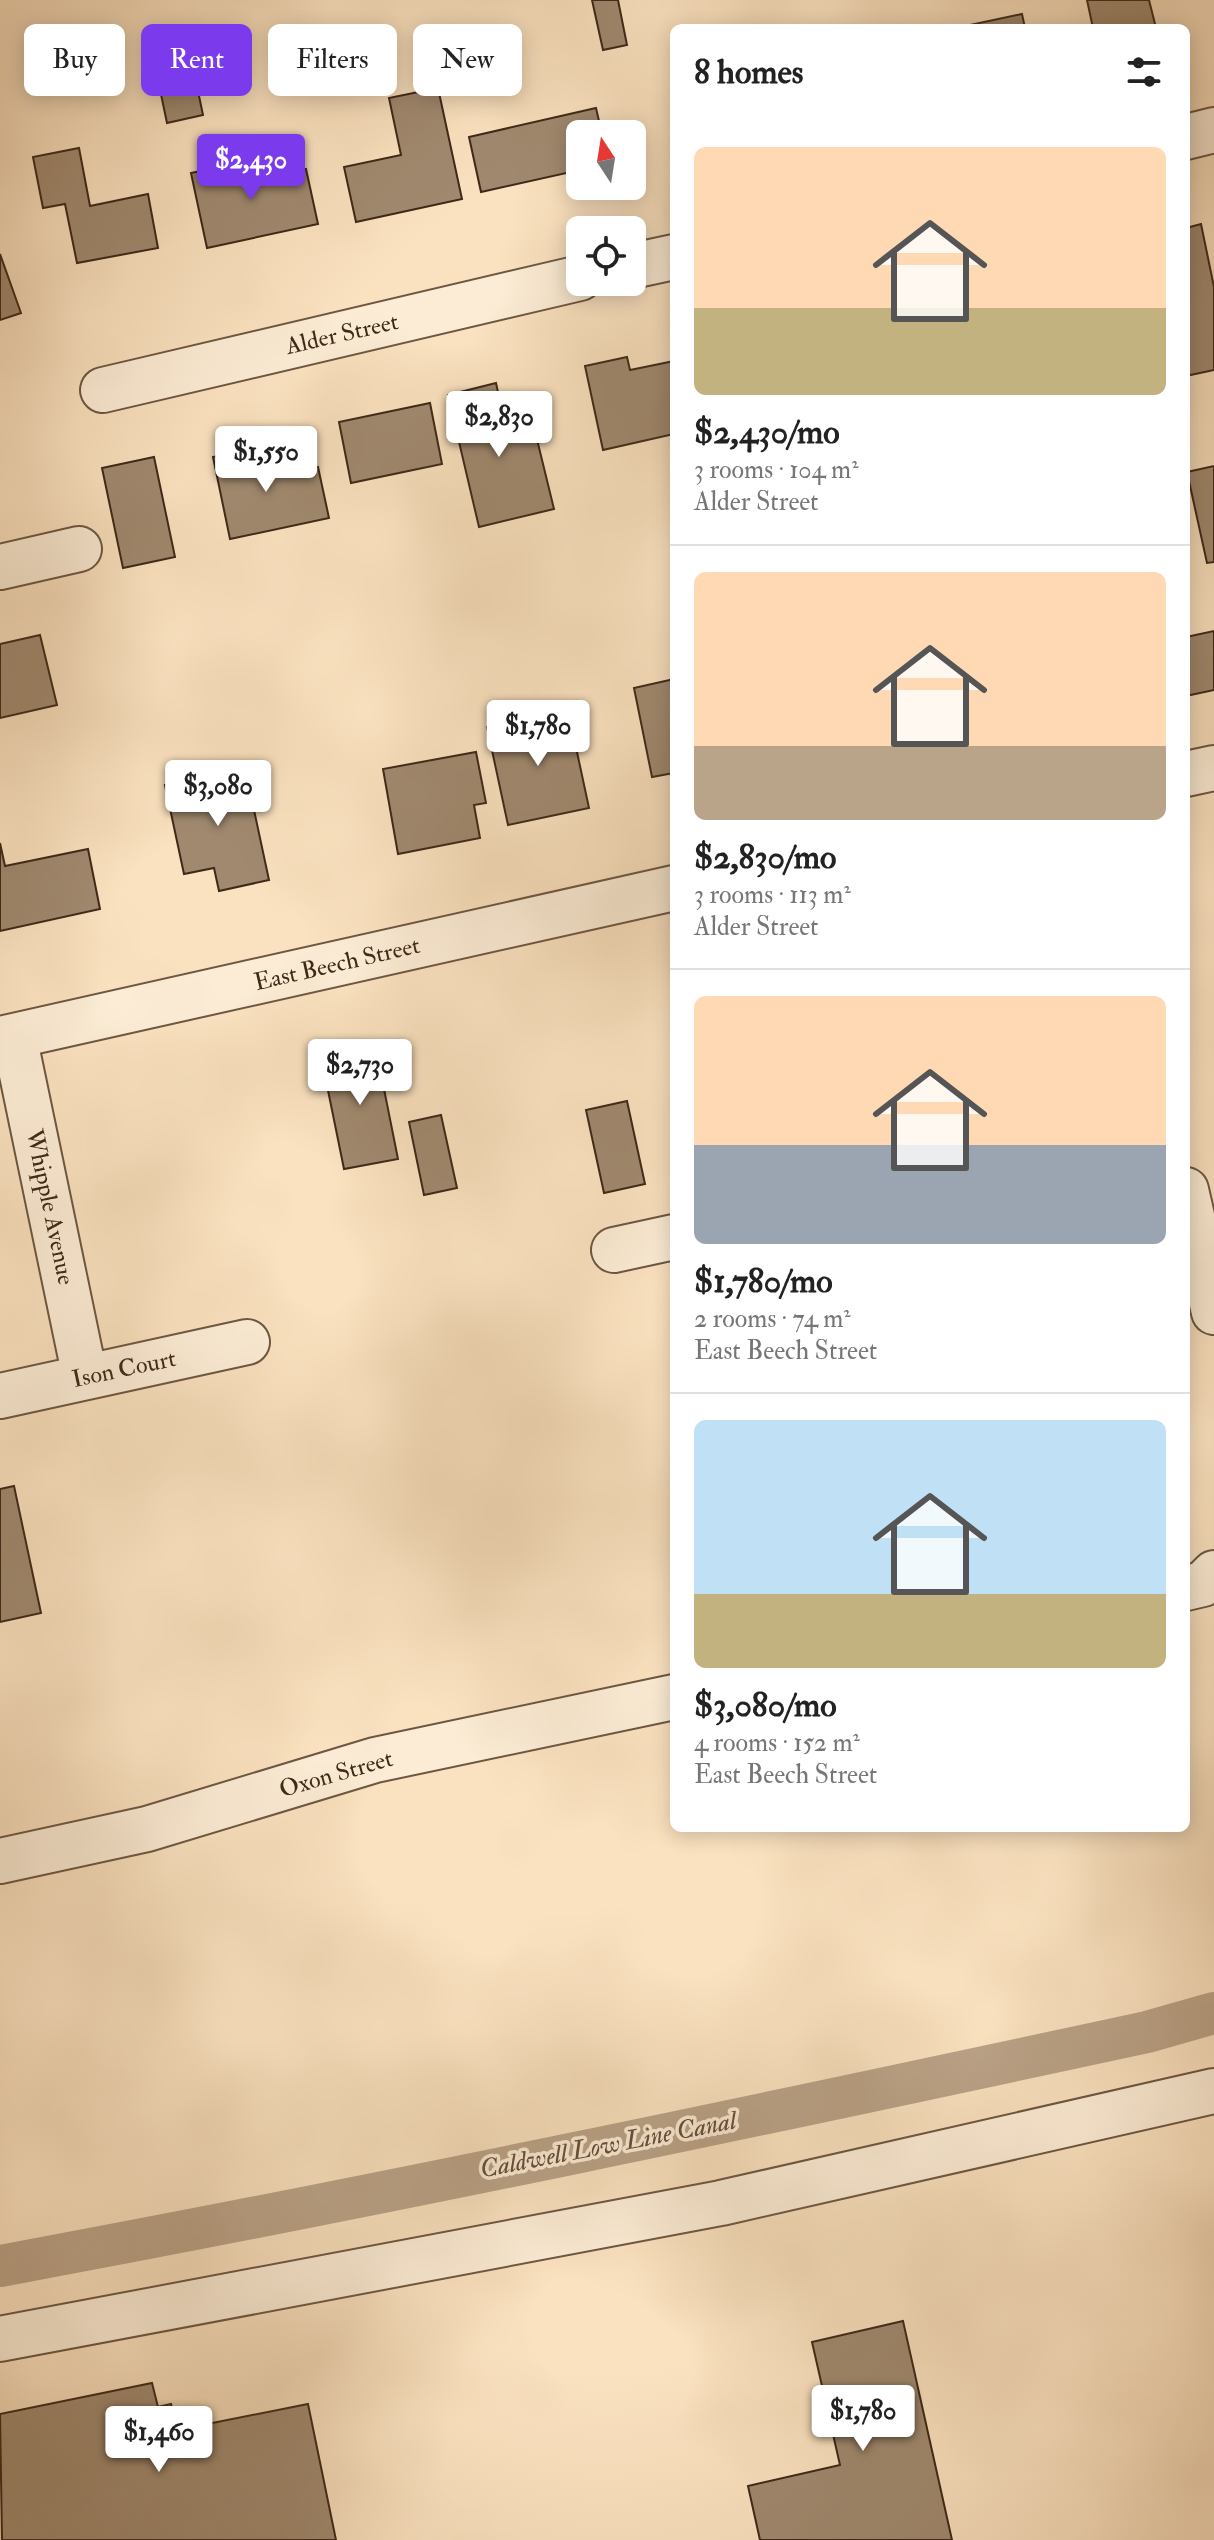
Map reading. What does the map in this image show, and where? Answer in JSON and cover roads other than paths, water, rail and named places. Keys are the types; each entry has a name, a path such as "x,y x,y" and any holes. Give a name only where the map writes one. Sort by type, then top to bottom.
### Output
{"street":[{"path":"1190,136 1214,130"},
{"path":"646,263 670,258"},
{"name":"Alder Street","path":"103,390 566,281"},
{"path":"0,567 79,549"},
{"path":"1190,773 1214,768"},
{"name":"East Beech Street","path":"7,1038 670,889"},
{"name":"Whipple Avenue","path":"7,1038 85,1377"},
{"path":"1190,1207 1214,1312"},
{"path":"614,1250 670,1238"},
{"name":"Ison Court","path":"0,1396 247,1342"},
{"path":"1190,1587 1203,1584 1214,1573"},
{"name":"Oxon Street","path":"0,1861 147,1829 375,1760 670,1698"},
{"path":"0,2339 721,2203 913,2156 1214,2091"}],"waterway":[{"name":"Caldwell Low Line Canal","path":"0,2266 718,2123 1147,2032 1214,2013"}]}
